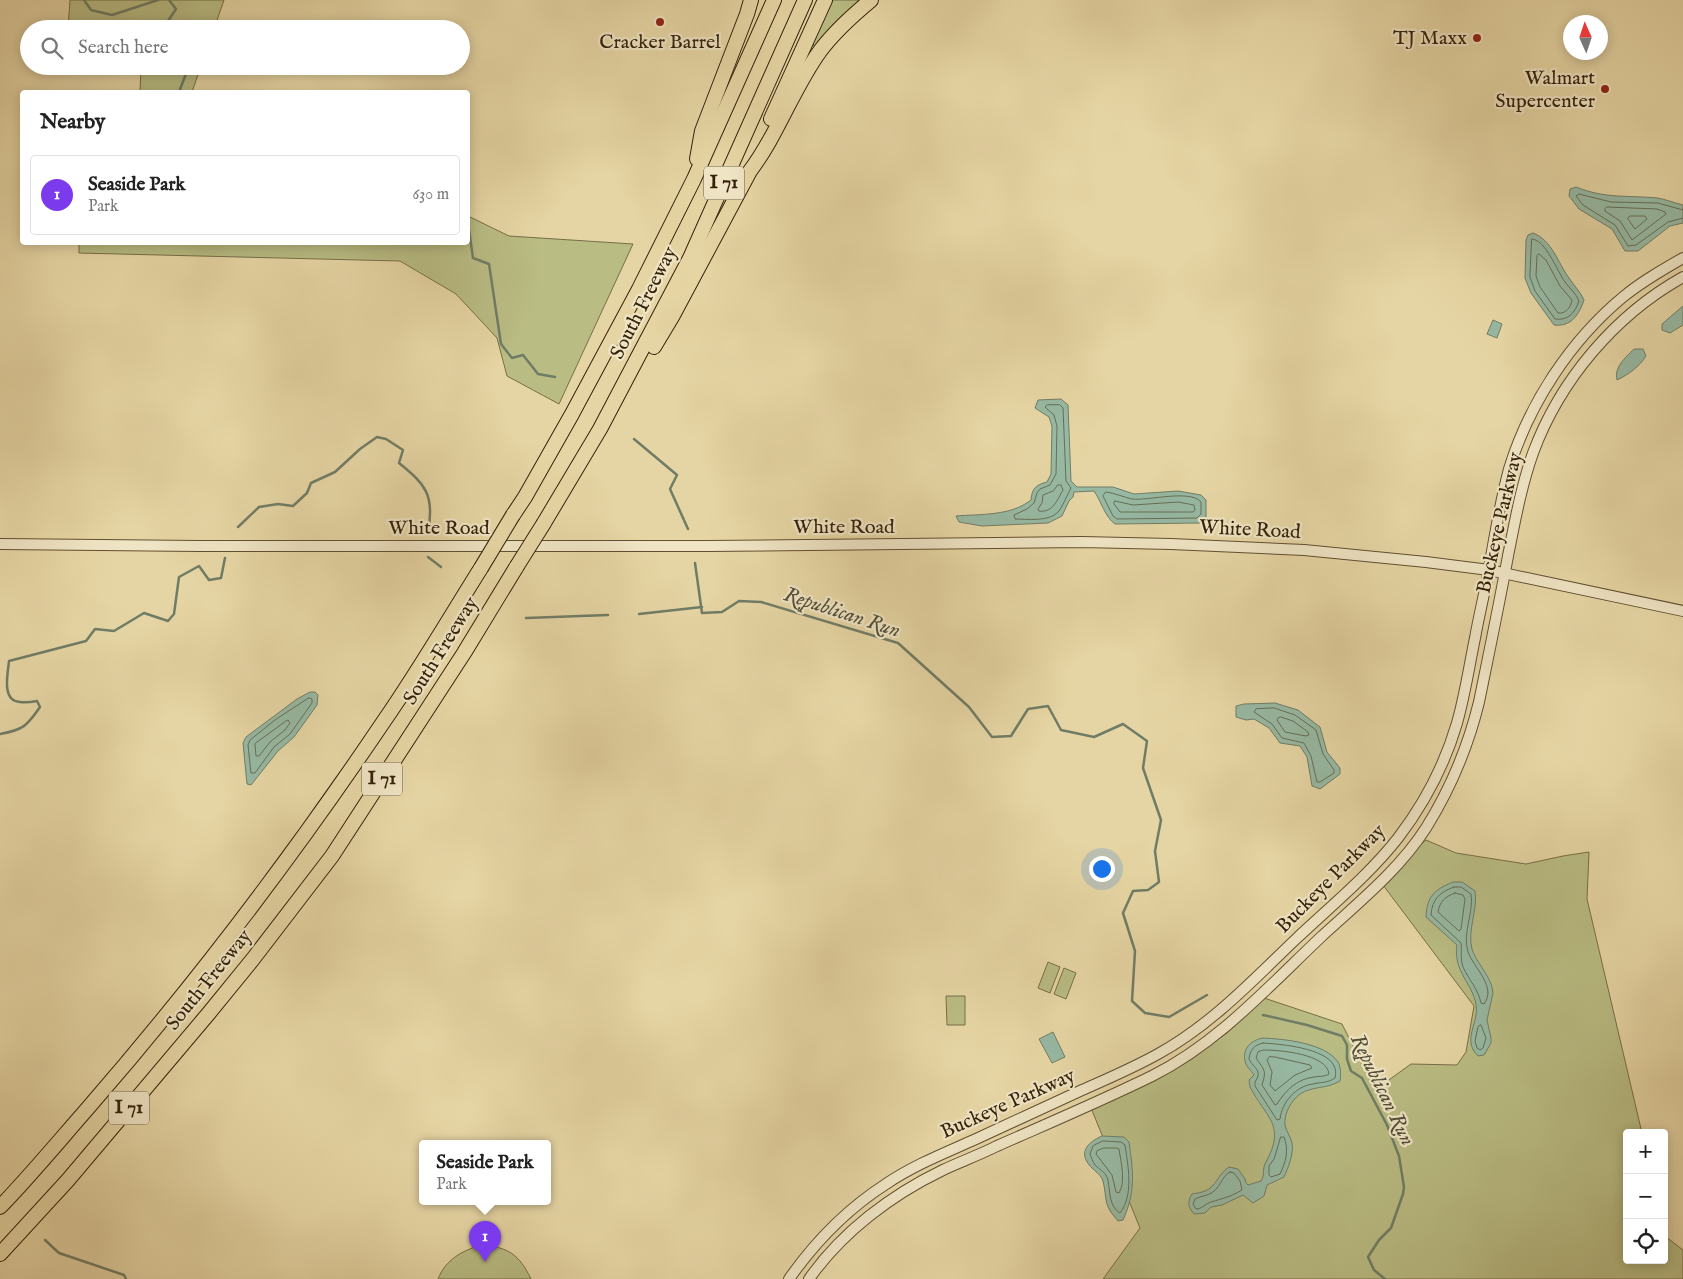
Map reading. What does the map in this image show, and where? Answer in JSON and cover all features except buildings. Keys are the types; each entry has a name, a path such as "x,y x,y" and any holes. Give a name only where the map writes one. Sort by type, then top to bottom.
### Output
{"highway":[{"path":"694,179 702,131 751,0"},
{"name":"South Freeway","path":"0,1207 22,1185 129,1060 222,946 321,813 386,719 525,497 596,370 694,179 774,0"},
{"name":"South Freeway","path":"0,1254 68,1180 253,959 326,864 464,653 544,523 636,362 690,258 805,0"},
{"name":"I 71","path":"636,362 653,348 672,317 750,171 756,151 824,0"},
{"path":"750,171 763,154 820,52 840,28 871,0"}],"street":[{"name":"Buckeye Parkway","path":"789,1279 812,1249 838,1222 866,1197 898,1176 936,1156 1134,1066 1184,1038 1226,1005 1381,858 1415,814 1440,769 1450,744 1464,697 1503,493 1509,470 1526,425 1544,392 1573,349 1590,329 1621,298 1642,282 1683,258"},
{"name":"Buckeye Parkway","path":"808,1279 848,1234 907,1189 943,1170 1148,1078 1194,1052 1235,1019 1382,879 1425,830 1448,788 1470,736 1479,702 1522,487 1529,464 1545,426 1563,393 1603,341 1653,296 1683,277"},
{"name":"White Road","path":"0,544 142,546 633,546 1094,542 1171,544 1304,550 1489,570 1683,611"}],"green space":[{"path":"70,0 224,0 217,20 69,20"},
{"path":"831,0 863,0 821,45 814,46 812,42"},
{"path":"141,75 198,75 193,90 140,90"},
{"path":"470,217 509,236 633,244 559,404 507,376 497,338 456,294 400,261 79,253 79,245 470,245"},
{"path":"1426,840 1456,853 1526,864 1589,852 1587,899 1641,1129 1623,1129 1623,1264 1668,1264 1668,1239 1683,1250 1683,1279 1103,1279 1140,1228 1091,1108 1153,1081 1182,1064 1227,1033 1264,998 1342,1024 1375,1090 1411,1064 1457,1065 1466,1052 1474,1006 1383,885 1417,847"},
{"path":"1048,962 1060,967 1050,993 1038,988"},
{"path":"1064,968 1076,973 1066,999 1054,994"},
{"path":"946,996 965,996 965,1025 947,1025"},
{"path":"481,1245 499,1248 512,1253 522,1263 531,1279 438,1279 445,1266 455,1257"}],"water":[{"path":"1576,187 1616,196 1663,199 1683,205 1683,223 1670,226 1638,251 1625,251 1612,229 1579,209 1569,196 1570,189"},
{"path":"1533,233 1540,236 1550,246 1584,300 1580,311 1574,319 1565,324 1554,325 1531,293 1525,278 1526,240 1528,235"},
{"path":"1683,306 1683,325 1670,333 1662,330 1662,324"},
{"path":"1493,320 1502,324 1497,338 1487,334"},
{"path":"1634,349 1643,349 1646,356 1633,370 1617,380 1616,375 1619,367"},
{"path":"1061,399 1068,405 1071,481 1077,487 1113,487 1134,494 1178,491 1201,495 1206,500 1206,517 1200,523 1115,524 1106,513 1094,491 1074,492 1062,516 1048,523 982,526 959,522 956,516 1005,512 1023,505 1031,500 1035,488 1047,482 1051,474 1052,426 1049,417 1035,408 1038,400"},
{"path":"310,692 315,692 318,695 317,705 294,737 278,751 251,785 247,784 243,743 246,737 297,699"},
{"path":"1275,703 1298,710 1320,727 1327,752 1340,768 1340,774 1320,789 1312,786 1307,757 1300,746 1280,743 1269,728 1254,719 1246,720 1236,717 1236,706"},
{"path":"1453,882 1462,882 1475,891 1476,898 1471,935 1472,949 1490,982 1493,993 1487,1020 1491,1043 1484,1055 1478,1056 1471,1042 1476,1005 1458,965 1457,945 1426,917 1428,904 1436,891"},
{"path":"1053,1032 1065,1057 1052,1063 1039,1039"},
{"path":"1263,1038 1304,1043 1324,1050 1338,1062 1340,1066 1340,1081 1335,1084 1305,1091 1291,1104 1285,1121 1292,1143 1290,1161 1284,1177 1267,1185 1264,1196 1253,1203 1243,1195 1222,1205 1211,1207 1205,1213 1194,1214 1189,1204 1192,1194 1208,1189 1229,1167 1238,1169 1248,1185 1262,1179 1265,1164 1272,1149 1274,1130 1268,1115 1250,1087 1249,1080 1254,1075 1246,1065 1244,1056 1249,1045"},
{"path":"1102,1136 1124,1137 1129,1142 1132,1191 1123,1220 1118,1221 1110,1211 1102,1179 1085,1158 1088,1146"}],"waterway":[{"name":"Republican Run","path":"84,0 91,10 112,15 158,0"},
{"name":"Republican Run","path":"169,0 176,9 169,20"},
{"name":"Republican Run","path":"180,90 186,75"},
{"name":"Republican Run","path":"470,237 473,258 489,264 501,344 512,358 523,355 538,374 555,377"},
{"path":"238,527 259,507 278,504 293,506 307,493 311,483 335,472 360,449 377,437 386,439 403,450 399,463 415,477 426,491 430,508 428,531"},
{"name":"Republican Run","path":"634,439 677,475 670,489 688,529"},
{"path":"428,557 441,567"},
{"path":"0,734 14,731 24,726 32,719 40,707 37,701 20,702 10,697 7,686 9,661 86,641 95,629 114,631 144,613 168,621 174,614 179,577 199,566 209,580 221,578 225,558"},
{"name":"Republican Run","path":"695,563 702,613 722,612 739,601 761,602 898,643 969,707 992,737 1011,736 1028,709 1048,706 1061,730 1094,737 1123,724 1147,741 1143,768 1161,820 1155,851 1159,882 1148,890 1133,891 1123,913 1135,951 1132,1001 1145,1013 1169,1017 1207,995"},
{"path":"639,614 702,607"},
{"path":"526,618 608,615"},
{"name":"Republican Run","path":"1263,1015 1307,1025 1342,1036 1347,1045 1347,1059 1351,1071 1362,1078 1387,1125 1399,1156 1404,1187 1391,1228 1379,1240 1368,1257 1374,1270 1385,1279"},
{"path":"45,1240 59,1253 124,1275 126,1279"}],"place":[{"name":"Cracker Barrel","path":"660,22"},
{"name":"TJ Maxx","path":"1477,38"},
{"name":"Walmart Supercenter","path":"1605,89"},
{"name":"Seaside Park","path":"485,1262"}]}
